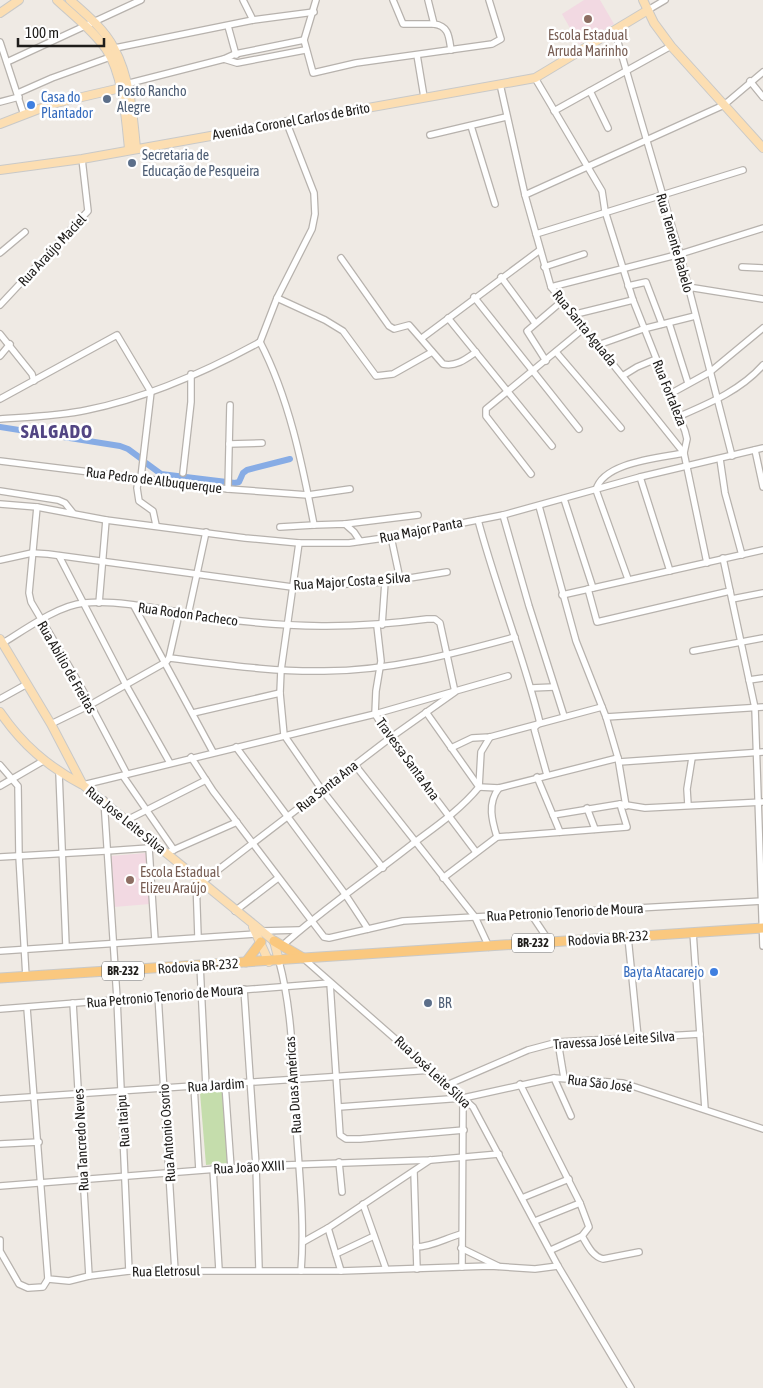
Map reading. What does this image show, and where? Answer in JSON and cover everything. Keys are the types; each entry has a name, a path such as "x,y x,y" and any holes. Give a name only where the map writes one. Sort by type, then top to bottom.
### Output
{"highway":[{"name":"Rodovia BR-232","path":"303,958 762,928"},
{"path":"246,962 260,936"},
{"path":"278,944 303,958"},
{"name":"BR-232","path":"246,962 269,962 303,958"},
{"name":"Rodovia BR-232","path":"0,978 246,962"}],"main road":[{"path":"0,13 19,0"},
{"path":"57,0 114,53"},
{"path":"70,0 95,23 114,53 124,86 132,149"},
{"path":"643,0 654,23 671,46 763,148"},
{"path":"535,78 615,32 648,10"},
{"name":"Avenida Coronel Carlos de Brito","path":"0,170 82,159 535,78"},
{"path":"0,124 52,104 124,86"},
{"name":"Rua Jose Leite Silva","path":"1,641 52,724 83,785 104,800 152,846 170,852 199,881 252,926 260,936 269,962"},
{"path":"0,712 23,741 43,761 59,773 83,785"},
{"name":"Rua Jose Leite Silva","path":"260,936 278,944"},
{"path":"278,944 279,961"}],"street":[{"path":"7,62 95,23 141,0"},
{"path":"243,0 254,20"},
{"path":"316,0 314,12 304,40 305,50 313,73 356,63 492,44 501,39 489,0"},
{"path":"393,0 402,24 434,24 442,25 446,28 451,50"},
{"path":"428,0 434,24"},
{"path":"648,10 665,0"},
{"path":"0,102 52,78 114,53 254,20 314,12"},
{"path":"228,26 237,63"},
{"name":"Rua Tenente Rabelo","path":"615,32 680,254 732,456"},
{"path":"124,86 224,59 235,54 304,40"},
{"path":"0,42 24,115"},
{"path":"554,111 671,46"},
{"path":"224,59 237,63 305,50"},
{"path":"417,55 424,97"},
{"path":"525,195 724,105 750,81 763,72"},
{"name":"Rua Fortaleza","path":"535,78 590,167 602,190 605,211 632,300 680,416 687,439 684,453"},
{"path":"750,81 763,96"},
{"name":"Rua Santa Aguada","path":"500,84 525,195 551,288 583,329 624,375 684,453 707,563"},
{"path":"590,91 608,128"},
{"path":"430,135 506,117"},
{"path":"0,419 88,410 151,392 260,342 277,298 312,229 315,214 314,193 286,121"},
{"path":"470,126 495,204"},
{"name":"Rua Araújo Maciel","path":"0,305 88,211 82,159"},
{"path":"536,234 605,211 743,170"},
{"path":"551,288 680,254 763,228"},
{"path":"0,253 25,232"},
{"path":"422,338 474,297 540,250"},
{"path":"544,267 584,254"},
{"path":"341,258 389,326 394,329 409,325 443,364 452,365 476,352"},
{"path":"742,267 763,268"},
{"path":"501,278 532,325"},
{"path":"628,286 646,282 662,324"},
{"path":"688,287 763,299"},
{"path":"474,297 579,429"},
{"path":"277,298 325,320 343,331 376,376 393,374 432,352"},
{"path":"572,315 632,300"},
{"path":"546,360 528,336 532,325 561,302"},
{"path":"598,345 643,329 695,316"},
{"path":"448,318 506,392 552,446"},
{"path":"669,323 688,383"},
{"path":"670,394 710,372 763,328"},
{"path":"531,474 486,416 486,409 583,329"},
{"path":"0,334 10,344 32,374 34,382"},
{"path":"0,399 117,335 151,392 137,488 139,500 153,510 156,524"},
{"path":"260,342 274,372 297,445 314,525"},
{"path":"0,356 10,344"},
{"path":"556,352 621,428"},
{"path":"624,375 656,359"},
{"path":"680,416 718,399 744,384 763,365"},
{"path":"183,473 191,402 190,374"},
{"path":"228,485 230,405"},
{"path":"229,444 262,443"},
{"name":"Rua Major Panta","path":"0,504 37,507 106,520 156,524 299,544 324,544 391,537 503,515 686,465 763,448"},
{"path":"755,450 763,487"},
{"path":"628,579 596,490 604,475 609,472 684,453"},
{"path":"720,458 725,494 742,555"},
{"name":"Rua Pedro de Albuquerque","path":"0,461 308,495 350,489"},
{"path":"640,477 670,570"},
{"name":"Rua Major Panta","path":"0,492 58,500 65,503 72,513"},
{"path":"564,499 590,588 597,622 730,591"},
{"path":"443,878 497,837 627,827 618,760 606,717 576,640 562,595 539,506"},
{"name":"Rua Abilio de Freitas","path":"37,507 29,593 31,602 40,621 90,706 125,775 170,852"},
{"path":"280,526 345,524 418,515"},
{"path":"503,515 564,716"},
{"path":"99,603 106,520"},
{"path":"478,520 491,571 515,637 540,722"},
{"path":"345,524 360,541"},
{"path":"188,615 206,532"},
{"path":"391,537 400,579"},
{"path":"299,544 281,670 280,693 284,735 322,790 383,868"},
{"path":"562,595 763,550"},
{"name":"Rua Major Costa e Silva","path":"0,560 32,553 292,587 385,582 447,572"},
{"path":"59,556 82,603 170,763"},
{"path":"723,558 755,708 760,752 763,946"},
{"name":"Travessa Santa Ana","path":"385,582 380,625 381,667 376,691 375,714 390,738 476,852"},
{"path":"732,599 763,593"},
{"name":"Rua Rodon Pacheco","path":"1,641 40,621 82,603 99,603 286,627 380,625 435,619 440,623 448,656"},
{"path":"134,606 167,660 213,752"},
{"path":"167,660 179,614"},
{"path":"52,724 90,706 167,660 325,672 381,667 448,656 515,637"},
{"path":"693,651 763,638"},
{"path":"448,656 455,692"},
{"path":"83,785 191,757 375,714 508,676"},
{"path":"749,680 763,678"},
{"path":"0,699 27,684"},
{"path":"531,688 554,686"},
{"name":"Rua Santa Ana","path":"199,881 390,738 455,692"},
{"path":"193,713 280,693"},
{"path":"451,748 472,738 490,736 602,707"},
{"path":"606,717 763,707"},
{"path":"426,712 479,787"},
{"path":"540,722 534,728 547,775"},
{"path":"278,944 450,817 479,787 481,752 490,736"},
{"path":"236,747 345,894 368,929"},
{"path":"479,787 499,788 547,775 618,760 692,758 760,752"},
{"path":"191,757 252,843 312,920"},
{"path":"688,806 687,789 692,758"},
{"path":"0,786 43,761"},
{"path":"0,765 14,779 18,786 19,856 26,977"},
{"path":"355,765 475,917 489,947"},
{"path":"59,773 66,946"},
{"path":"536,778 560,832"},
{"path":"126,820 206,780"},
{"path":"497,837 492,815 492,804 493,796 499,788"},
{"name":"Rua Itaipu","path":"104,800 117,999 129,1271"},
{"path":"553,815 586,808 623,805 645,808 760,802"},
{"path":"586,808 595,830"},
{"path":"170,852 237,822"},
{"path":"0,857 63,855 152,846 155,940"},
{"path":"235,911 278,878"},
{"path":"198,937 199,881"},
{"name":"Rua Petronio Tenorio de Moura","path":"312,920 324,937 328,938 403,921 762,901"},
{"path":"531,914 549,942"},
{"path":"0,951 198,937 260,936 299,930"},
{"path":"692,932 705,1109"},
{"path":"628,937 638,1037"},
{"name":"Rua José Leite Silva","path":"303,958 473,1107 558,1266 631,1388"},
{"name":"Rua Duas Américas","path":"279,961 286,986 299,1164 303,1242 301,1271"},
{"path":"200,965 206,1086"},
{"path":"330,983 339,1131 342,1137 352,1139 464,1130"},
{"name":"Rua Petronio Tenorio de Moura","path":"0,1009 158,995 330,983"},
{"path":"244,989 256,1166 259,1270"},
{"name":"Rua Antonio Osorio","path":"158,995 175,1270"},
{"name":"Rua Tancredo Neves","path":"73,1003 89,1276"},
{"path":"0,1240 0,1251 14,1278 22,1286 43,1287 48,1279 39,1142 27,1008"},
{"name":"Travessa José Leite Silva","path":"447,1085 528,1050 558,1042 700,1034"},
{"path":"558,1042 564,1078"},
{"name":"Rua Jardim","path":"0,1099 432,1070"},
{"path":"554,1078 571,1116"},
{"name":"Rua São José","path":"339,1107 463,1098 520,1084 564,1078 623,1083 763,1129"},
{"path":"225,1084 231,1168"},
{"path":"520,1084 580,1202 589,1227 582,1236 551,1250"},
{"path":"194,1086 199,1170"},
{"path":"462,1267 461,1158 464,1130 463,1098"},
{"path":"0,1144 39,1142"},
{"name":"Rua João XXIII","path":"0,1186 41,1185 256,1166 431,1160 499,1154"},
{"path":"303,1242 328,1228 431,1160"},
{"path":"339,1162 342,1192"},
{"path":"213,1169 220,1270"},
{"path":"414,1172 417,1269"},
{"path":"522,1198 568,1179"},
{"path":"535,1221 580,1202"},
{"path":"363,1204 386,1269"},
{"path":"328,1228 341,1271"},
{"path":"416,1247 429,1246 440,1240 461,1234"},
{"path":"336,1254 374,1236"},
{"path":"582,1236 593,1254 598,1258 603,1259 639,1252"},
{"path":"462,1248 499,1267"},
{"name":"Rua Eletrosul","path":"48,1279 69,1281 89,1276 129,1271 341,1271 462,1267 536,1269 558,1266"}],"shaded area":[{"name":"Escola Estadual Arruda Marinho","path":"584,0 600,0 614,24 579,44 562,14"},
{"name":"Escola Estadual Elizeu Araújo","path":"146,853 150,904 114,907 111,856"}],"green space":[{"path":"224,1090 228,1163 206,1165 200,1093"}],"waterway":[{"path":"0,427 120,446 128,449 143,460"},
{"path":"146,463 161,474 235,483 239,482 243,473 247,470 290,459"}],"place":[{"name":"Escola Estadual Arruda Marinho","path":"588,19"},
{"name":"Posto Rancho Alegre","path":"107,99"},
{"name":"Casa do Plantador","path":"31,105"},
{"name":"Secretaria de Educação de Pesqueira","path":"132,163"},
{"name":"Escola Estadual Elizeu Araújo","path":"130,880"},
{"name":"Bayta Atacarejo","path":"714,972"},
{"name":"BR","path":"428,1003"}],"district":[{"name":"SALGADO","path":"57,431"}]}
